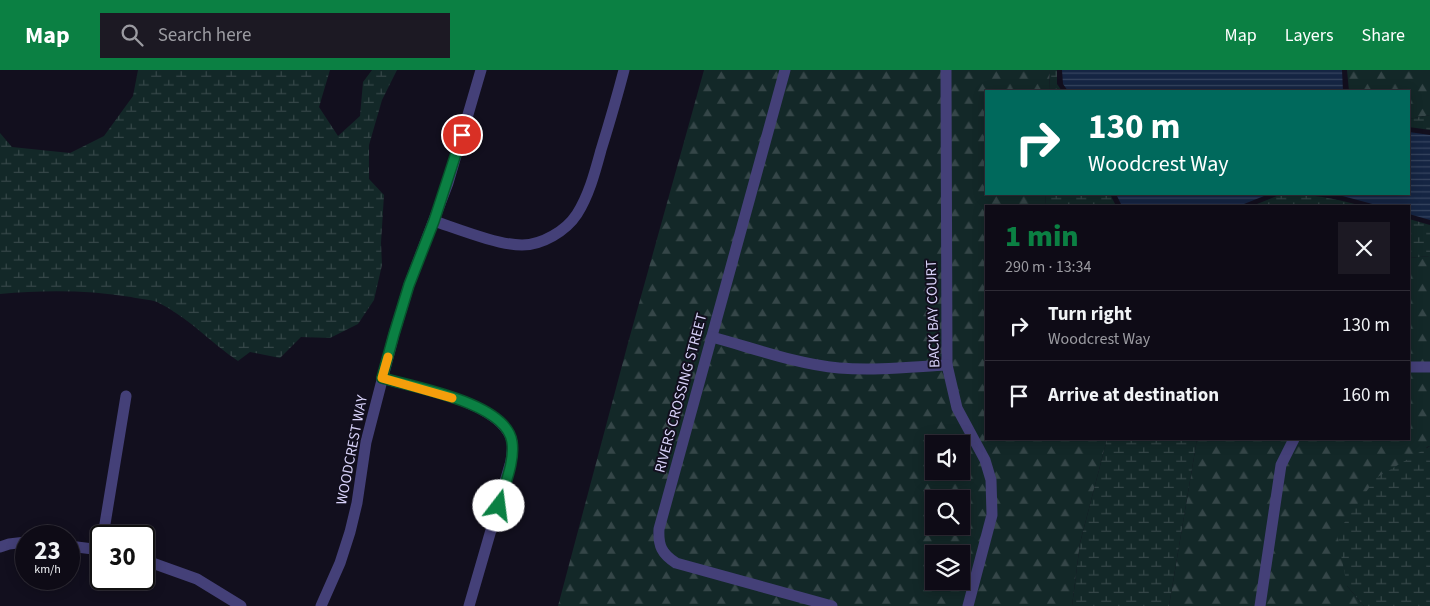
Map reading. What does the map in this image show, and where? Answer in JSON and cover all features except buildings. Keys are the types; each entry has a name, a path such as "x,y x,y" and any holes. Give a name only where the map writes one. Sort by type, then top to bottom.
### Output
{"street":[{"name":"WOODCREST WAY","path":"321,606 340,563 350,532 357,503 366,442 394,334 409,285 448,183 481,70"},
{"path":"434,221 475,235 524,245 548,238 570,223 587,194 624,70"},
{"name":"RIVERS CROSSING STREET","path":"785,70 659,530 658,540 660,549 676,563 832,606"},
{"name":"BACK BAY COURT","path":"946,70 947,365 957,408 985,460 991,480 992,515 968,606"},
{"path":"712,337 811,364 838,368 866,369 947,365"},
{"path":"1410,368 1430,368"},
{"path":"382,378 475,405 501,422 512,439 511,460 469,606"},
{"path":"105,525 126,396"},
{"path":"1260,606 1281,465 1294,440"},
{"path":"0,547 15,543"},
{"path":"155,564 189,575 241,606"}],"green space":[{"path":"138,70 330,70 319,107 338,136 360,116 363,82 372,70 397,70 382,100 369,145 369,179 384,195 381,243 382,265 374,300 358,324 330,338 301,337 280,358 250,352 238,361 189,322 154,301 82,292 49,291 0,294 0,133 12,147 70,153 104,136 133,96"},
{"path":"704,70 1050,70 1049,90 985,90 985,195 1046,195 1045,205 985,205 985,440 1107,440 1080,543 1072,606 558,606 628,343"},
{"path":"1050,70 1057,70 1057,84 1061,90 1049,90"},
{"path":"1347,70 1430,70 1430,115 1410,119 1410,90 1349,90"},
{"path":"1430,115 1430,130 1410,127 1410,119"},
{"path":"1046,195 1110,195 1116,205 1045,205"},
{"path":"1280,195 1303,195 1358,205 1254,205"},
{"path":"1410,219 1430,225 1430,256 1410,258"},
{"path":"1430,256 1430,446 1427,447 1347,586 1364,606 1169,606 1197,440 1410,440 1410,258"},
{"path":"1107,440 1197,440 1169,606 1072,606 1080,543"},
{"path":"1430,446 1430,606 1364,606 1347,586 1337,533 1376,478"}],"water":[{"path":"1062,70 1342,70 1343,90 1067,90 1063,84"},
{"path":"1410,132 1430,135 1430,220 1410,214 1410,205 1376,205 1339,195 1410,195"},
{"path":"1116,195 1266,195 1242,205 1122,205"}],"slow traffic":[{"path":"388,357 382,378 452,398"}],"route":[{"path":"462,135 448,183 409,285 382,378 475,405 501,422 512,439 513,445 499,506"}]}
